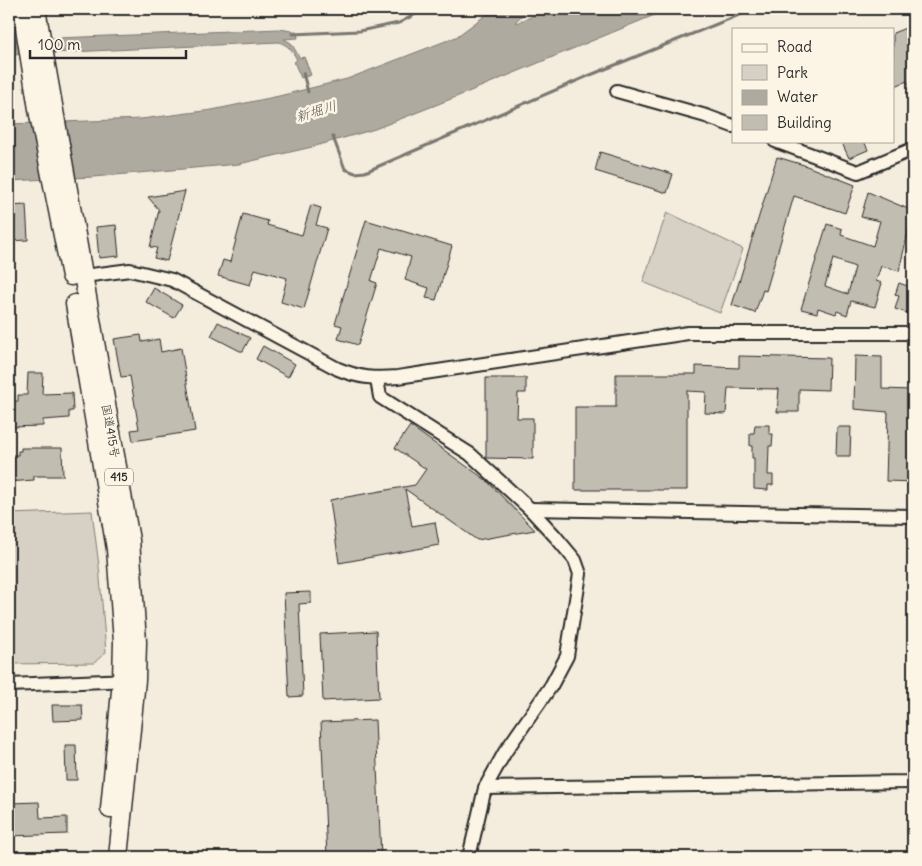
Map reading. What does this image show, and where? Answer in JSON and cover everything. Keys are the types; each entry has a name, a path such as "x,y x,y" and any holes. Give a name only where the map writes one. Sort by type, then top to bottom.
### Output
{"highway":[{"name":"国道415号","path":"22,9 33,31"},
{"name":"国道415号","path":"36,9 33,31 47,116 76,276 130,540 137,642 129,680 106,857"},
{"name":"国道415号","path":"118,857 129,680"}],"street":[{"path":"617,91 706,116 732,126"},
{"path":"778,142 858,172 913,149"},
{"path":"76,276 130,270 172,280 338,368 355,376 377,379 688,333 913,333"},
{"path":"377,379 380,397 470,454 530,509 575,560 580,574 567,656 551,686 505,752 484,788 469,857"},
{"path":"530,509 913,516"},
{"path":"9,685 129,680"},
{"path":"484,788 908,782 913,779"}],"green space":[{"path":"667,212 743,249 720,313 643,282"},
{"path":"92,511 99,566 106,652 94,663 9,664 9,514"}],"water":[{"name":"新堀川","path":"494,9 529,9 516,23 550,9 669,9 375,129 312,147 239,164 93,177 9,181 9,124 141,119 212,110 279,96 347,79 456,37"},
{"path":"280,29 297,32 298,38 284,39 291,43 300,58 304,57 311,75 301,78 294,62 297,60 288,47 279,42 9,55 9,40"}],"building":[{"path":"913,25 913,96 907,81 894,87 894,33"},
{"path":"841,142 864,142 868,150 849,158"},
{"path":"600,152 673,174 667,193 595,171"},
{"path":"777,157 804,165 855,185 845,213 794,196 766,291 763,290 755,313 732,305"},
{"path":"185,191 167,261 154,258 157,248 150,247 159,210 148,197"},
{"path":"868,192 913,211 899,271 881,266 876,281 882,283 875,307 851,301 847,315 837,311 836,314 818,308 817,313 801,309 827,224 842,229 841,235 873,246 880,221 861,217","holes":["833,259 855,267 848,294 825,286"]},
{"path":"26,205 28,240 9,241 9,206"},
{"path":"311,205 321,208 316,225 327,228 304,309 281,302 287,278 255,269 250,285 218,276 223,260 230,262 243,214 268,221 267,225 302,235"},
{"path":"366,220 452,246 436,300 426,298 429,288 405,280 411,257 381,248 371,281 377,283 358,345 338,339 342,326 335,324"},
{"path":"116,225 119,256 99,258 96,227"},
{"path":"899,283 913,288 913,315 895,309 899,296 895,295"},
{"path":"154,288 182,305 174,318 146,302"},
{"path":"218,322 250,338 243,351 211,336"},
{"path":"141,335 142,342 159,339 161,352 181,348 195,431 133,441 131,430 139,429 130,376 121,377 114,339"},
{"path":"263,346 295,364 288,377 256,359"},
{"path":"739,356 829,358 828,390 799,389 799,412 777,412 779,389 728,388 726,414 705,413 706,392 687,391 687,490 575,490 575,407 616,407 616,374 696,374 696,366 739,368"},
{"path":"855,356 882,357 882,389 913,390 913,482 886,481 888,412 854,409"},
{"path":"28,373 43,373 42,394 72,393 73,411 69,411 69,418 43,420 43,426 9,427 9,402 18,401 18,395 27,395"},
{"path":"486,378 526,378 526,393 518,393 517,418 533,418 533,459 486,458"},
{"path":"755,425 769,425 769,434 773,434 772,446 769,446 768,475 773,475 773,485 768,485 768,490 754,489 754,458 752,458 752,446 750,446 750,433 754,433"},
{"path":"410,426 486,480 535,530 477,540 405,489 412,526 435,522 439,545 339,563 330,500 415,485 426,469 395,448"},
{"path":"837,427 851,427 850,456 836,456"},
{"path":"21,448 62,448 63,476 34,476 34,480 9,482 9,455 18,455 18,451 21,451"},
{"path":"311,592 311,603 299,604 303,696 289,697 284,593"},
{"path":"376,631 379,698 323,701 320,634"},
{"path":"52,705 82,705 83,720 53,721"},
{"path":"375,720 381,857 327,857 321,722"},
{"path":"65,745 76,745 77,780 66,780"},
{"path":"39,802 40,818 67,817 67,834 9,836 9,803"}],"waterway":[{"path":"293,34 359,31 399,23 425,9"},
{"path":"333,137 345,169 355,173 365,172 588,76 754,9"},
{"path":"303,73 308,92"}]}
